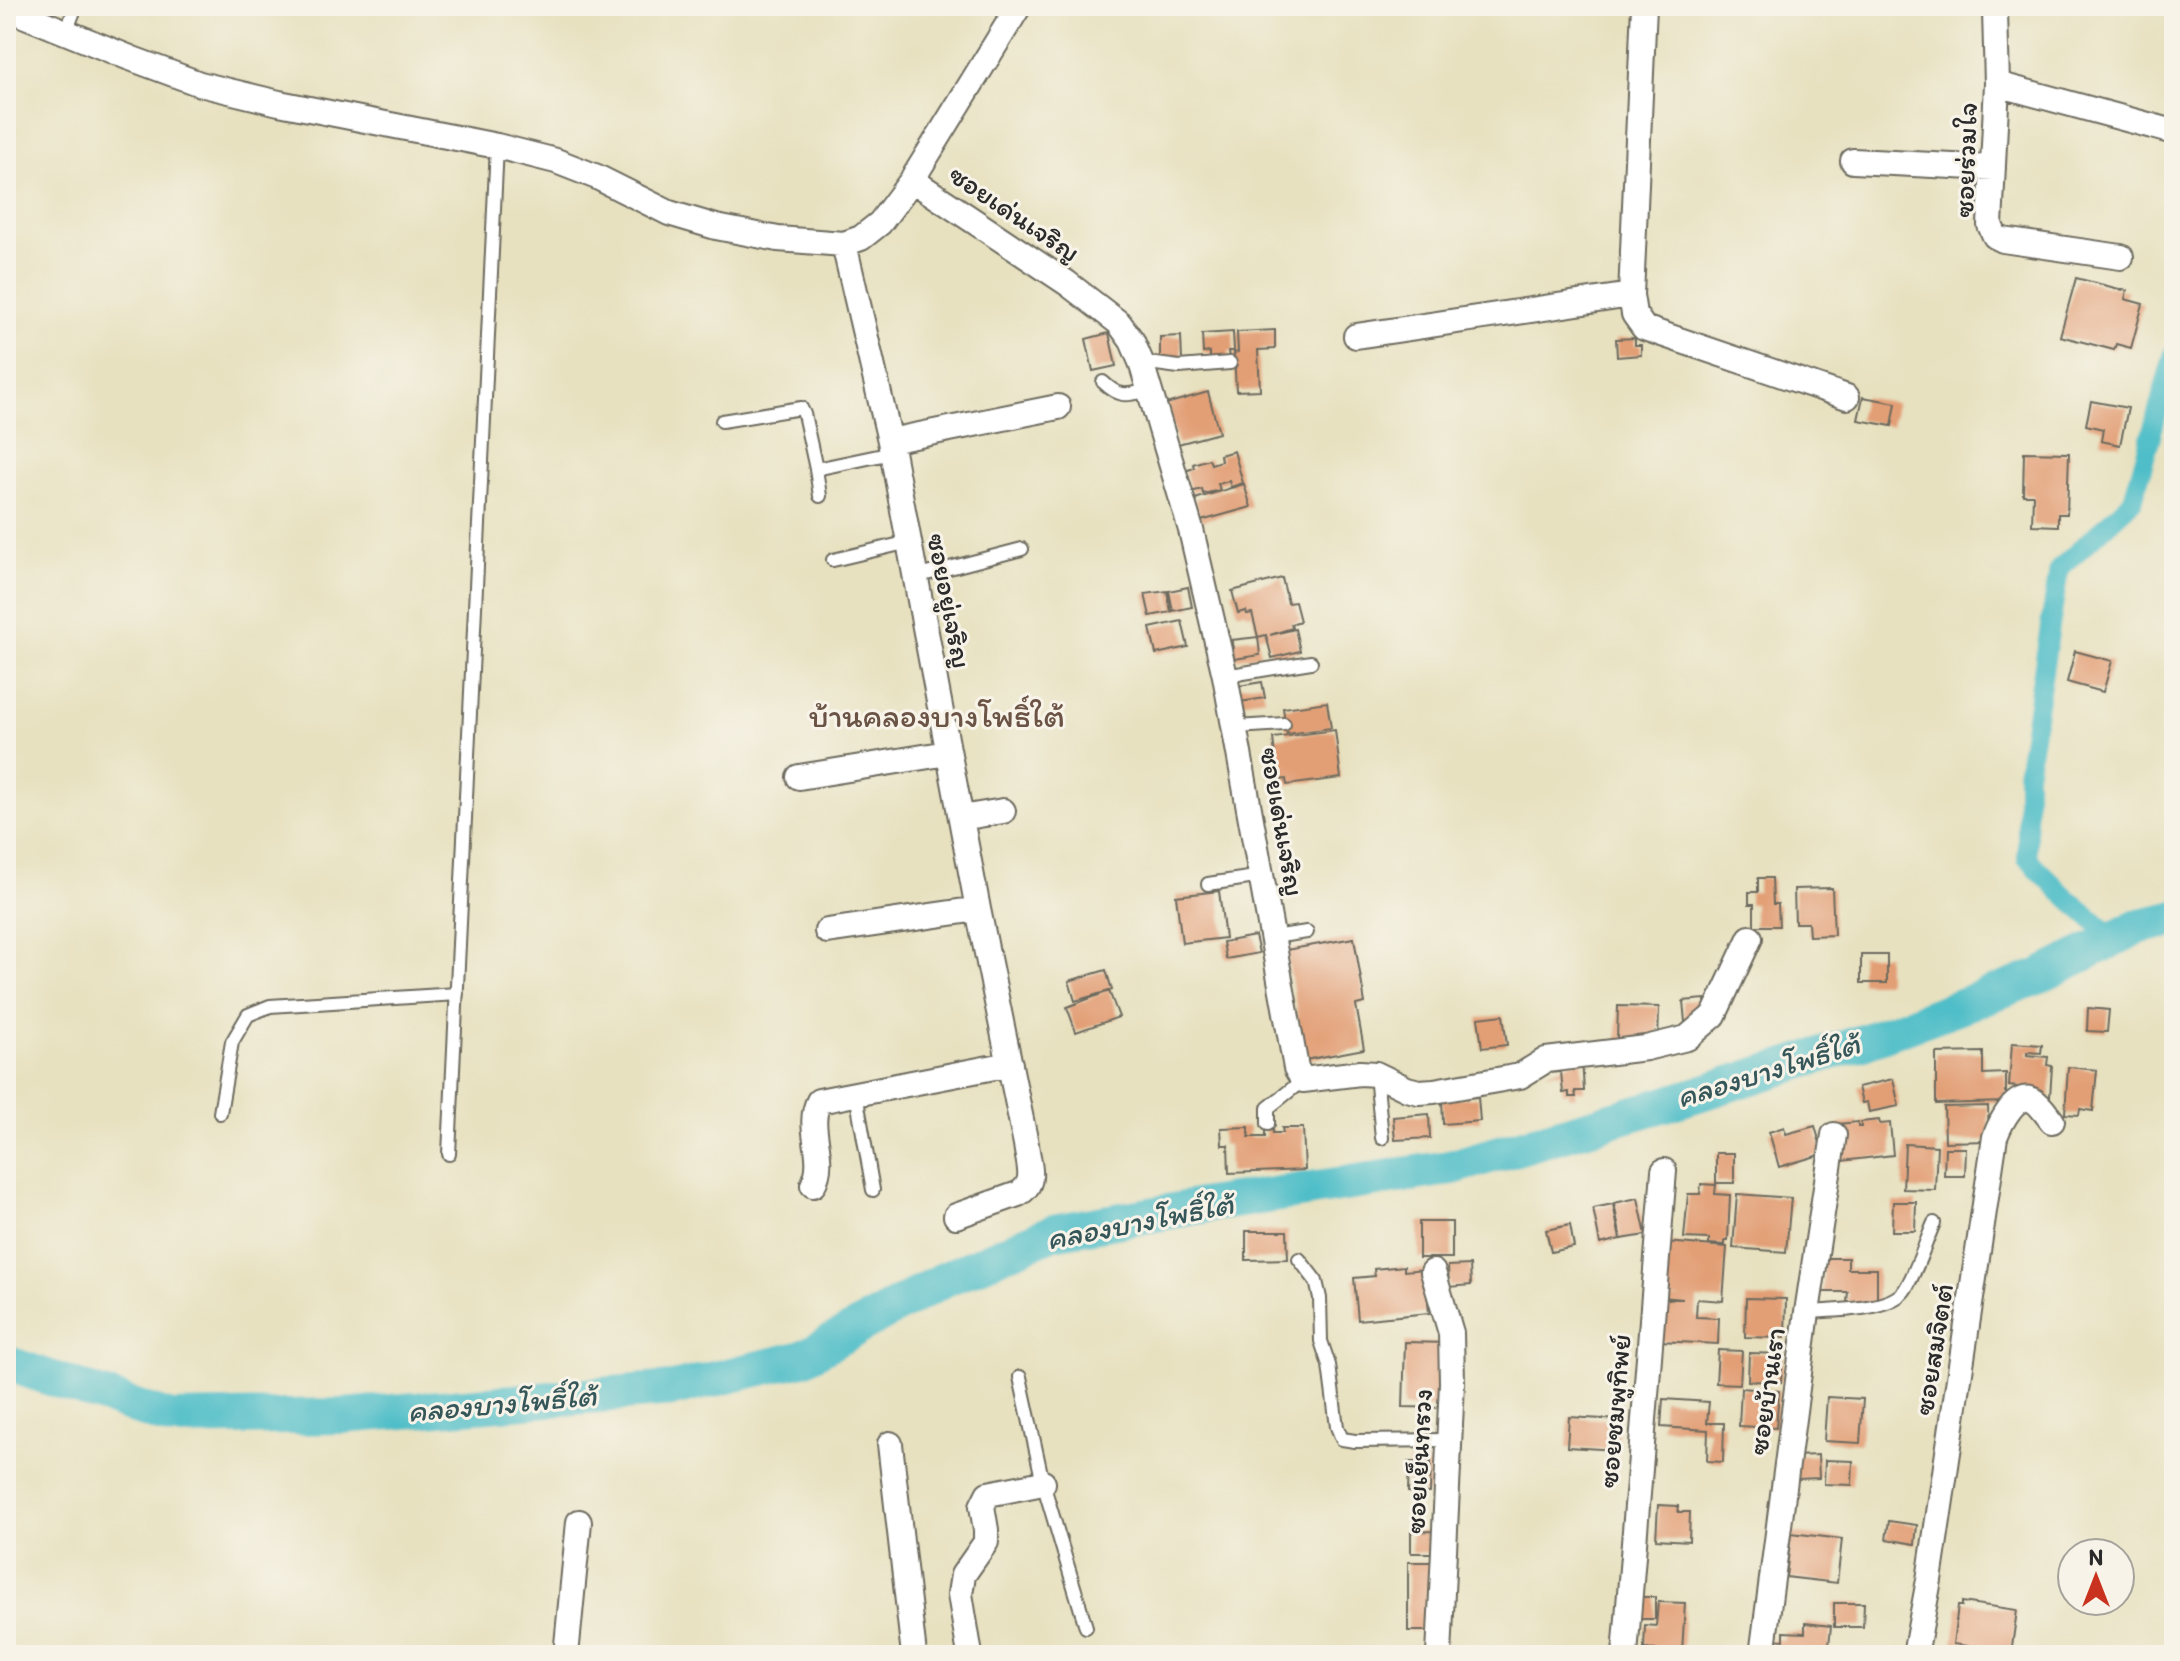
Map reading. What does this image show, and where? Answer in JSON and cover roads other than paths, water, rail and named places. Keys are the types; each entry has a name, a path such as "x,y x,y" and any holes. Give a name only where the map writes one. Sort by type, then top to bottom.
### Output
{"street":[{"path":"6,8 200,84 556,161 597,177 669,213 716,227 778,239 844,244 861,238 880,223 912,180 1019,6"},
{"path":"1644,6 1631,295 1634,314 1644,328 1847,397"},
{"name":"ซอยร่วมใจ","path":"1993,6 1997,84 1990,225 1995,236 2003,240 2121,257"},
{"path":"1997,84 2174,132"},
{"path":"1853,161 1993,168"},
{"name":"ซอยเด่นเจริญ","path":"912,180 1067,283 1119,323 1132,341 1191,530 1225,676 1296,1068 1303,1080"},
{"name":"ซอยอยู่เจริญ","path":"844,244 891,447 1031,1182 1027,1189 1018,1194 956,1216"},
{"path":"1356,336 1631,295"},
{"path":"891,447 1058,407"},
{"path":"799,777 948,753"},
{"path":"961,818 1003,811"},
{"path":"827,931 978,909"},
{"path":"1303,1080 1376,1074 1407,1089 1434,1091 1520,1076 1546,1060 1646,1048 1687,1038 1714,1015 1750,938"},
{"path":"813,1185 819,1175 814,1125 819,1101 1010,1064"},
{"name":"ซอยสมจิตต์","path":"1915,1655 1995,1137 2002,1121 2018,1100 2025,1098 2034,1101 2052,1121"},
{"name":"ซอยบ้านเรา","path":"1762,1655 1807,1312 1834,1135"},
{"name":"ซอยชมพูทิพย์","path":"1625,1655 1664,1171"},
{"name":"ซอยเย็นทรวง","path":"1433,1272 1451,1333 1452,1383 1439,1655"},
{"path":"890,1444 914,1655"},
{"path":"970,1655 960,1594 963,1575 986,1542 982,1506 988,1494 1043,1483"},
{"path":"566,1655 579,1522"}],"lane":[{"path":"66,32 76,6"},
{"path":"449,1154 497,146"},
{"path":"1141,362 1179,367 1230,363"},
{"path":"1103,382 1115,393 1124,395 1149,390"},
{"path":"722,421 801,408 820,496"},
{"path":"816,469 891,447"},
{"path":"833,560 909,542"},
{"path":"915,577 1022,549"},
{"path":"1225,676 1311,662"},
{"path":"1236,727 1284,724"},
{"path":"1208,884 1262,876"},
{"path":"1273,937 1307,932"},
{"path":"220,1113 232,1042 248,1015 270,1006 457,994"},
{"path":"1376,1074 1382,1138"},
{"path":"1268,1124 1268,1108 1303,1080"},
{"path":"856,1094 873,1190"},
{"path":"1807,1312 1880,1305 1895,1299 1905,1290 1934,1223"},
{"path":"1299,1259 1316,1281 1320,1298 1321,1341 1329,1365 1337,1427 1342,1439 1449,1440"},
{"path":"1020,1377 1043,1483 1086,1627"}],"waterway":[{"path":"2115,939 2027,858 2027,774 2059,569 2133,500 2174,353"},
{"name":"คลองบางโพธิ์ใต้","path":"6,1363 171,1419 342,1416 673,1389 803,1358 943,1280 1053,1232 1449,1168 1863,1042 2038,977 2140,926 2174,919"}],"district":[{"name":"บ้านคลองบางโพธิ์ใต้","path":"937,716"}]}
